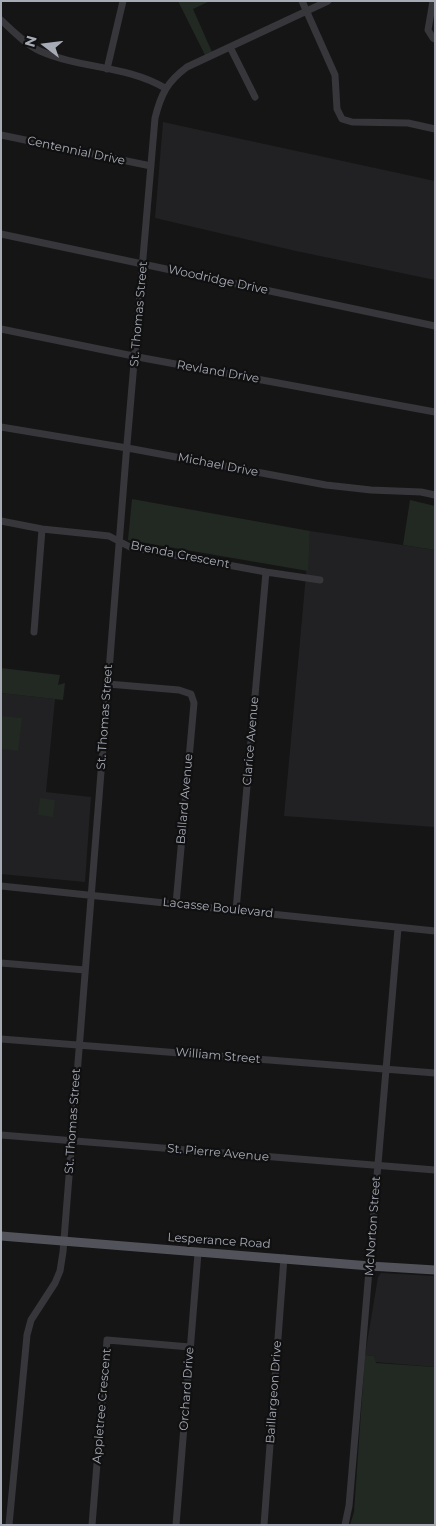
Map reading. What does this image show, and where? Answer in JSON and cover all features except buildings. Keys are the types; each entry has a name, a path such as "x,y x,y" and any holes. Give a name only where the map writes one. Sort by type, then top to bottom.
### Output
{"main road":[{"name":"Lesperance Road","path":"1,1236 435,1270"}],"street":[{"path":"107,69 123,1"},
{"path":"302,1 334,75 337,109 342,119 352,122 408,123 435,129"},
{"name":"St. Thomas Street","path":"9,1525 27,1335 32,1320 55,1283 60,1270 64,1240 90,895 155,118 165,88 175,76 187,67 328,1"},
{"path":"433,1 428,30 432,38 435,39"},
{"path":"1,20 21,39 39,50 60,58 143,76 165,88"},
{"path":"230,47 255,97"},
{"name":"Centennial Drive","path":"1,135 151,166"},
{"name":"Woodridge Drive","path":"1,234 435,326"},
{"name":"Revland Drive","path":"1,329 435,412"},
{"name":"Michael Drive","path":"1,426 326,486 421,492 435,495"},
{"name":"Brenda Crescent","path":"1,521 42,529 109,536 130,547 320,580"},
{"path":"34,632 42,529"},
{"name":"Clarice Avenue","path":"236,910 266,572"},
{"name":"Ballard Avenue","path":"108,684 179,690 191,694 194,703 176,904"},
{"name":"Lacasse Boulevard","path":"1,886 435,931"},
{"name":"McNorton Street","path":"345,1525 349,1506 398,928"},
{"path":"1,963 85,970"},
{"name":"William Street","path":"1,1039 435,1073"},
{"name":"St. Pierre Avenue","path":"1,1135 435,1170"},
{"name":"Orchard Drive","path":"176,1525 198,1252"},
{"name":"Baillargeon Drive","path":"264,1525 284,1258"},
{"name":"Appletree Crescent","path":"92,1525 107,1340 190,1347"}],"shaded area":[{"path":"178,1 210,1 193,9 212,52 205,55"},
{"path":"163,122 435,181 435,280 296,251 155,218"},
{"path":"132,499 310,531 308,571 128,540"},
{"path":"410,500 435,506 435,550 403,545"},
{"path":"310,531 435,550 435,827 284,816"},
{"path":"1,668 60,675 58,685 65,683 63,700 1,693"},
{"path":"1,693 55,699 46,792 91,797 85,882 1,874"},
{"path":"1,716 22,718 18,751 1,749"},
{"path":"40,798 55,800 53,817 38,815"},
{"path":"381,1273 435,1276 435,1367 375,1362 374,1356 365,1355 378,1277"},
{"path":"365,1355 374,1356 376,1363 435,1367 435,1525 350,1525 354,1512"}]}
